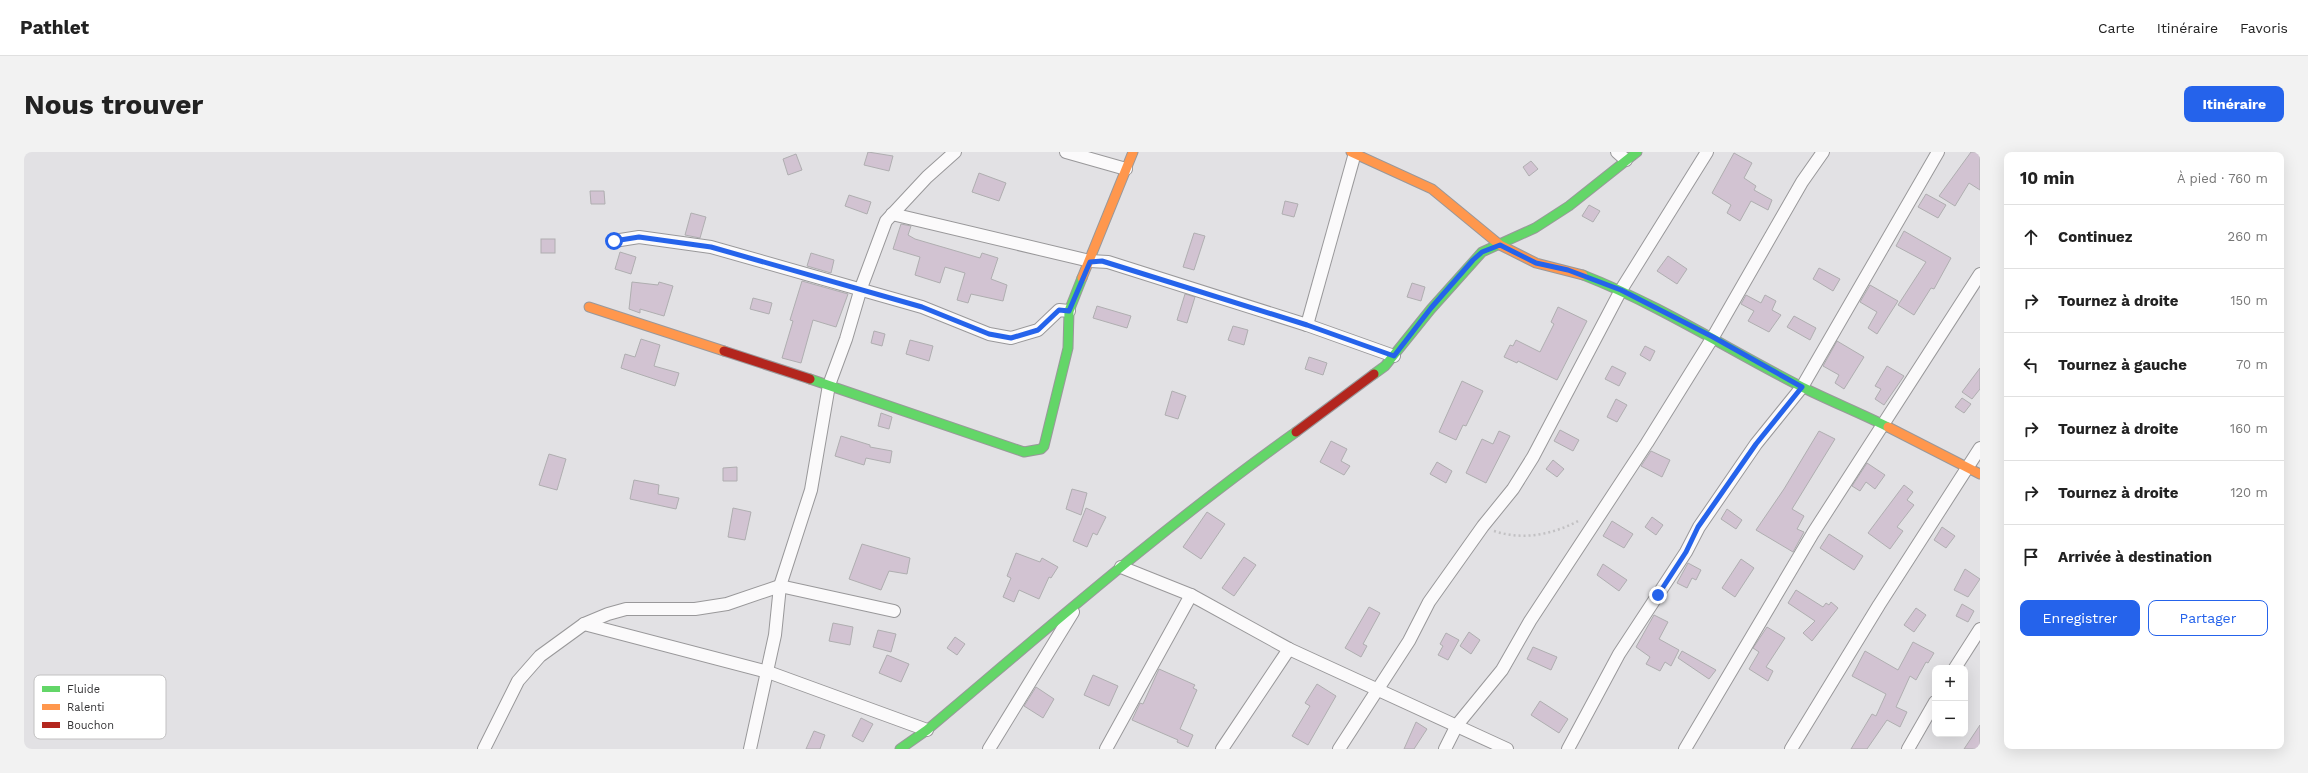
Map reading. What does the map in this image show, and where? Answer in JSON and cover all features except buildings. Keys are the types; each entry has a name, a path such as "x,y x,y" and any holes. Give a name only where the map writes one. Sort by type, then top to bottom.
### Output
{"street":[{"path":"750,749 775,635 780,586 812,490 829,385 846,340 861,288 880,232 892,214 955,152"},
{"path":"1066,152 1126,169"},
{"path":"589,307 829,385 1024,452 1041,449 1046,441 1068,348 1069,311 1133,152"},
{"path":"1617,152 1626,160"},
{"path":"900,749 927,730 1121,567 1236,475 1370,378 1394,356 1431,308 1473,260 1482,252 1535,228 1569,206 1637,152"},
{"path":"1339,749 1409,641 1429,602 1483,526 1501,507 1533,457 1621,290 1707,152"},
{"path":"1445,749 1457,725 1502,670 1530,620 1647,443 1713,337 1802,182 1823,152"},
{"path":"1568,749 1619,654 1686,552 1698,527 1756,444 1802,387 1938,152"},
{"path":"1307,325 1353,153 1432,190 1500,245 1536,263 1568,270 1621,290 1713,337 1802,387 1884,425 1980,474"},
{"path":"892,214 1090,262 1108,262 1307,325 1394,356"},
{"path":"614,241 639,237 711,247 861,288 922,307 989,334 1011,338 1038,330 1059,310 1069,311"},
{"path":"1685,749 1814,533 1980,274"},
{"path":"1791,749 1879,605 1980,448"},
{"path":"1121,567 1191,595 1289,649 1507,749"},
{"path":"484,749 518,681 540,656 584,624 608,614 626,609 695,608 727,604 780,586 894,611"},
{"path":"1106,749 1191,595"},
{"path":"989,749 1078,603"},
{"path":"584,624 768,672 927,730"},
{"path":"1957,665 1980,629"},
{"path":"1222,749 1289,649"},
{"path":"1908,749 1932,707"}],"path":[{"path":"1483,526 1500,532 1542,535 1556,532 1584,518"}],"traffic: fast":[{"path":"1374,374 1385,366 1431,309 1482,252 1535,228 1569,206 1637,152"},
{"path":"1583,275 1639,300 1802,387 1888,427"},
{"path":"810,379 1024,452 1041,449 1044,446 1068,348 1069,311 1082,278"},
{"path":"900,749 927,730 1154,540 1296,432"}],"traffic: slow":[{"path":"1082,278 1133,152"},
{"path":"1351,152 1432,189 1500,245 1536,263 1583,275"},
{"path":"589,307 724,351"},
{"path":"1888,427 1980,474"}],"traffic: jam":[{"path":"724,351 810,379"},
{"path":"1296,432 1374,374"}],"route":[{"path":"614,241 639,237 711,247 861,288 922,307 989,334 1011,338 1038,330 1059,310 1069,311 1090,262 1102,261 1193,288 1307,325 1394,356 1431,308 1473,260 1482,252 1500,245 1536,263 1568,270 1621,290 1713,337 1802,387 1756,444 1698,527 1686,552 1658,595"}]}
